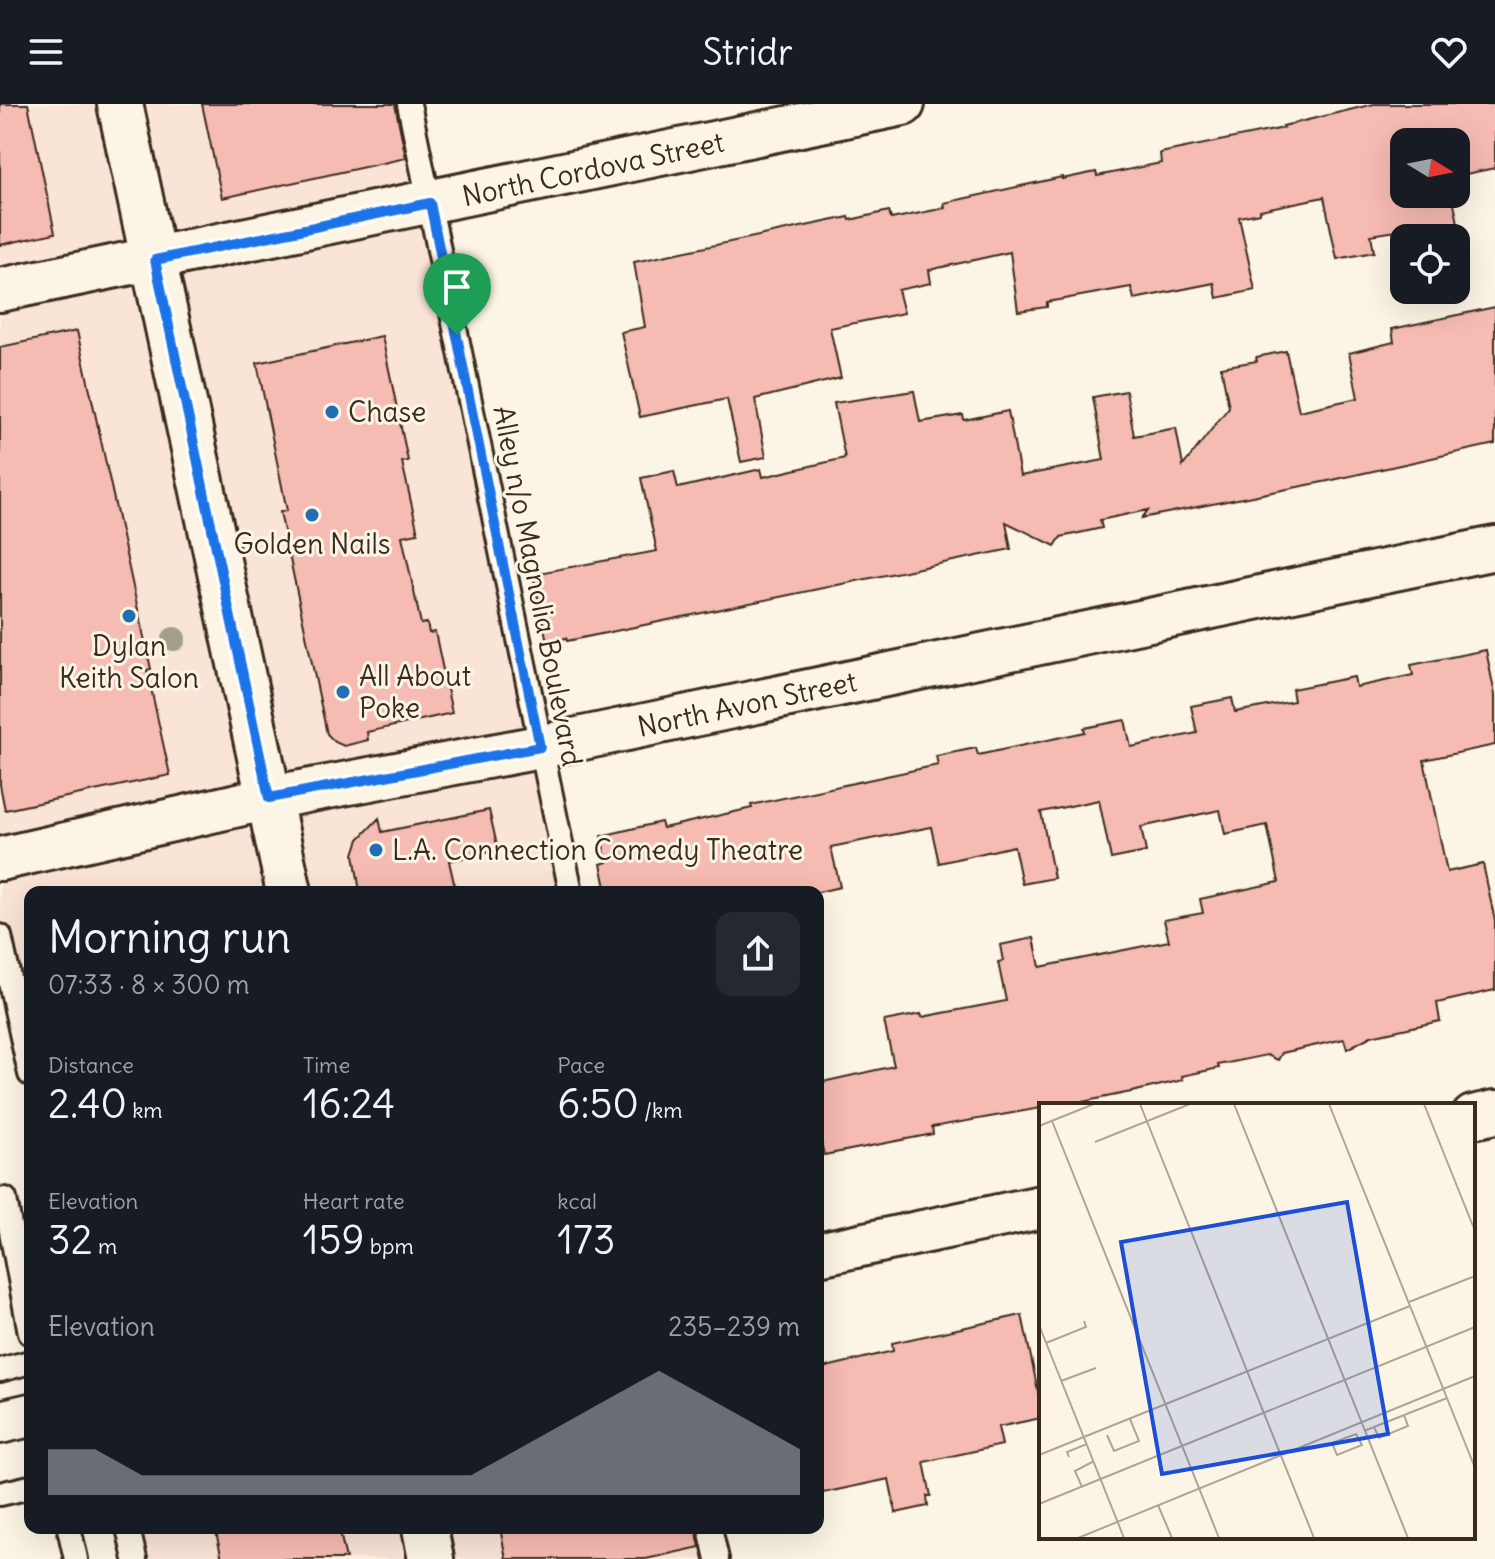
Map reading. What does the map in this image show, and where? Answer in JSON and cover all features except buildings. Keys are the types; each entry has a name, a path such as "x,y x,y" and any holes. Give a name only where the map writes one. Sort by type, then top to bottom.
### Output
{"main road":[{"path":"120,104 288,886"},
{"path":"426,1534 431,1559"}],"street":[{"name":"North Cordova Street","path":"0,290 903,104"},
{"name":"North Avon Street","path":"0,859 269,798 540,747 1495,548"},
{"path":"1475,1117 1495,1112"},
{"path":"824,1253 1039,1207"}],"lane":[{"name":"Alley n/o Magnolia Boulevard","path":"409,104 570,886"},
{"path":"0,936 24,1046"},
{"path":"0,1200 5,1199 24,1301"},
{"path":"0,1370 24,1364"},
{"path":"0,1494 24,1488"},
{"path":"70,1534 76,1559"},
{"path":"129,1534 135,1559"},
{"path":"711,1534 717,1559"}],"shaded area":[{"path":"0,104 404,104 566,886 24,886 24,1046 0,936"},
{"path":"129,1534 700,1534 705,1559 135,1559"}],"place":[{"name":"Chase","path":"332,412"},
{"name":"Golden Nails","path":"312,515"},
{"name":"Dylan Keith Salon","path":"129,616"},
{"name":"All About Poke","path":"343,692"},
{"name":"L.A. Connection Comedy Theatre","path":"376,850"}],"route":[{"path":"430,203 457,335 540,747 269,798 155,260 430,203"}]}
